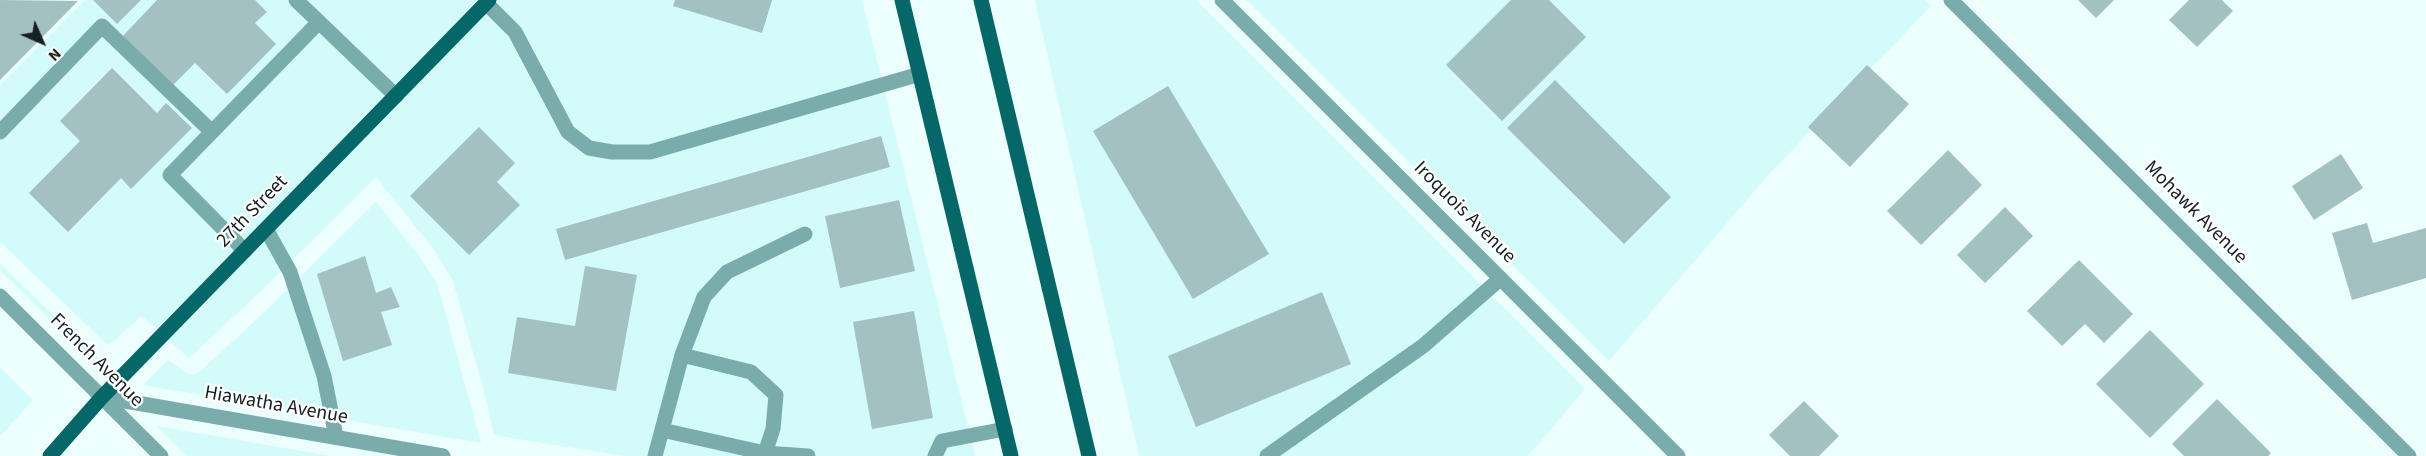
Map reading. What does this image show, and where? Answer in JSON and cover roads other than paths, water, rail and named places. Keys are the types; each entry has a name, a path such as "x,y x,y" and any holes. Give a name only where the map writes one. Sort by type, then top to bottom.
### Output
{"main road":[{"path":"902,0 1011,456"},
{"path":"981,0 1089,456"},
{"name":"27th Street","path":"50,456 102,397 488,1"}],"street":[{"path":"296,0 396,96"},
{"name":"Iroquois Avenue","path":"1222,0 1678,456"},
{"name":"Mohawk Avenue","path":"1951,0 2409,456"},
{"path":"488,1 514,32 568,132 589,148 612,152 650,152 920,74"},
{"path":"245,251 170,175 319,22"},
{"path":"0,132 102,26 212,132"},
{"path":"266,229 290,272 324,376 336,437"},
{"path":"655,456 682,355 704,297 727,272 805,234"},
{"path":"1267,456 1423,346 1500,279"},
{"name":"French Avenue","path":"0,296 161,456"},
{"path":"682,355 751,372 776,395 773,429 765,454"},
{"name":"Hiawatha Avenue","path":"102,397 443,456"},
{"path":"935,456 942,441 1005,429"},
{"path":"662,430 765,454 808,456"}]}
